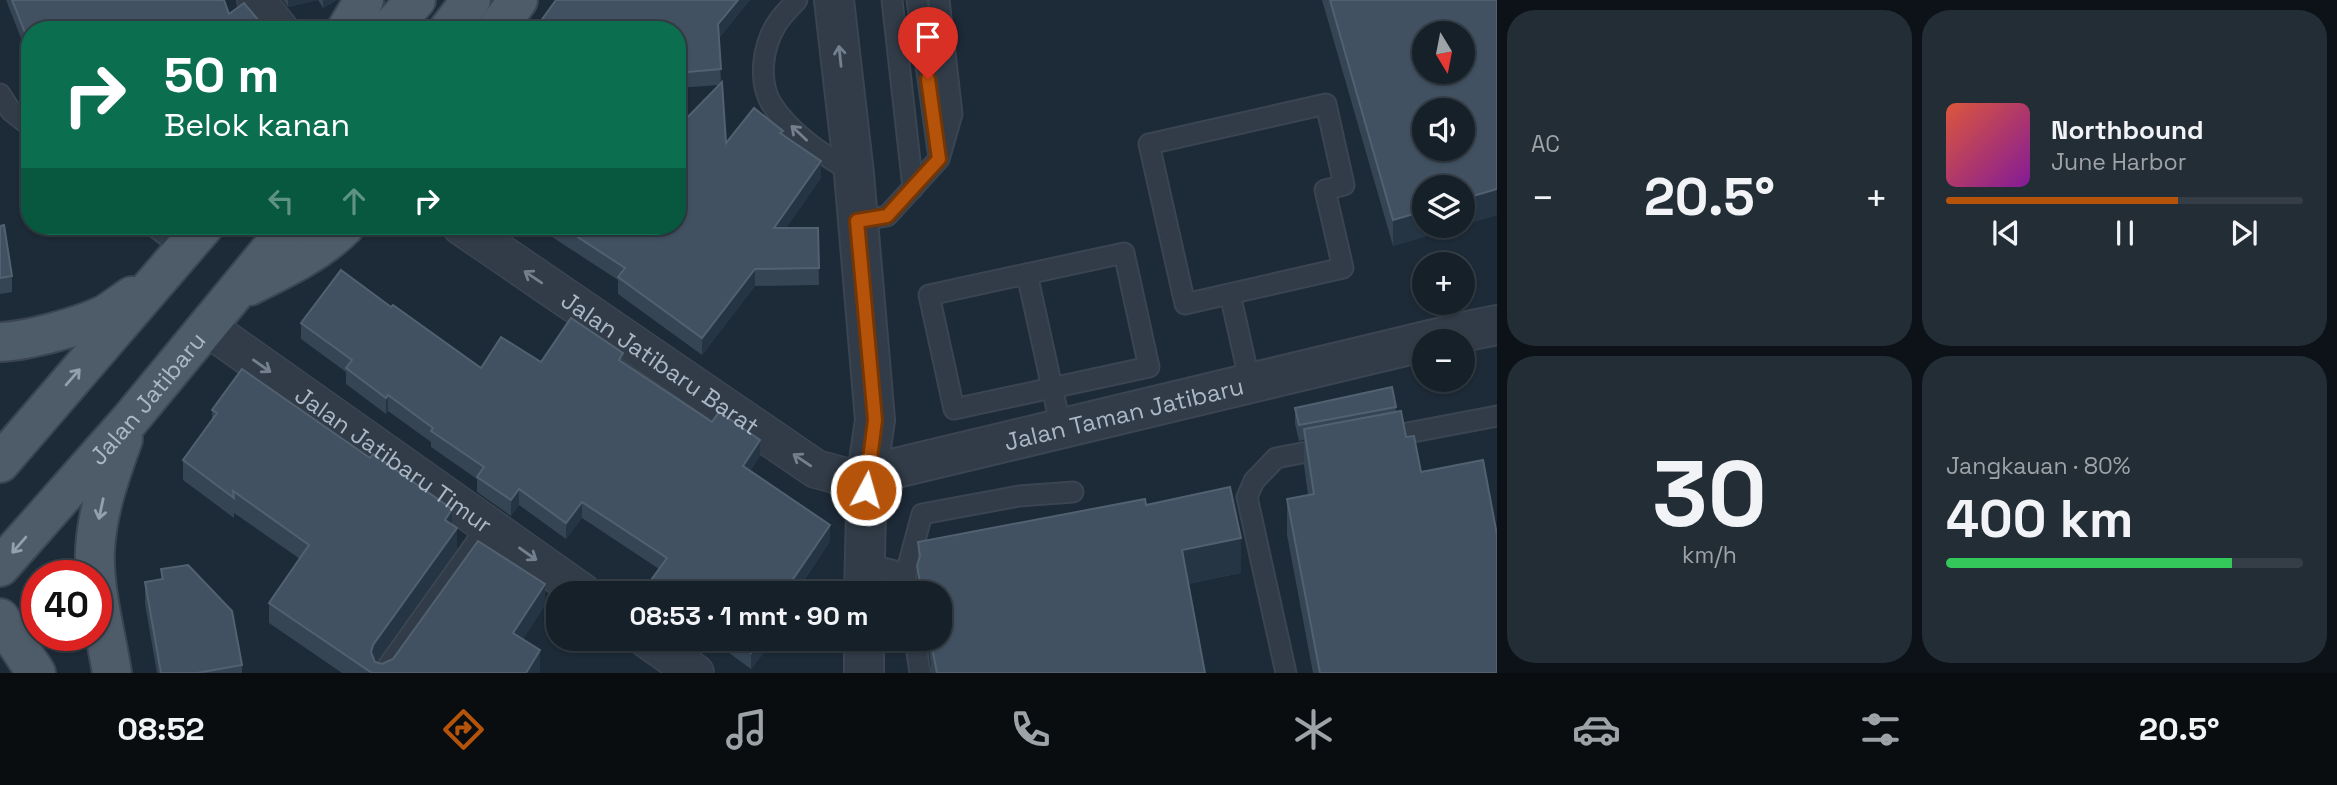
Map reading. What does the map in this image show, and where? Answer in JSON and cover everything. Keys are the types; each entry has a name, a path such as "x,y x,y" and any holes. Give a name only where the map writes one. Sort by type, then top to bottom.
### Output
{"main road":[{"path":"351,21 364,0"},
{"path":"396,21 416,0"},
{"path":"455,21 471,0"},
{"path":"503,21 518,0"},
{"name":"Jalan Jatibaru","path":"0,567 129,421 283,235"},
{"path":"236,292 291,265 336,235"},
{"path":"0,463 14,434 159,279 194,237"},
{"path":"0,342 61,329 103,315 159,279"},
{"path":"112,673 95,551 99,516 107,484 129,421"},
{"path":"0,618 36,673"}],"street":[{"path":"256,0 273,21"},
{"path":"834,0 875,420 867,475 864,579"},
{"name":"Jalan Jatibaru Barat","path":"484,235 816,469 846,477 867,475"},
{"name":"Jalan Taman Jatibaru","path":"867,475 1497,326"},
{"name":"Jalan Jatibaru Timur","path":"206,327 566,581"},
{"path":"664,651 695,673"},
{"path":"864,651 864,673"}],"lane":[{"path":"797,0 776,25 764,56 765,80 770,102 810,144 853,174"},
{"path":"892,0 913,188"},
{"path":"917,0 939,159"},
{"path":"857,221 887,216 939,159 952,114 939,0"},
{"path":"0,93 11,111 21,119"},
{"path":"1326,104 1344,185 1325,190 1343,268 1230,293 1185,304 1149,144 1326,104"},
{"path":"1124,253 1149,367 954,409 929,296 1027,274 1124,253"},
{"path":"1027,274 1061,428"},
{"path":"1230,293 1250,383"},
{"path":"1367,440 1497,416"},
{"path":"1286,673 1247,497 1254,481 1276,458 1341,446"},
{"path":"907,581 922,514 1019,496 1073,492"},
{"path":"383,673 488,526"},
{"path":"864,579 892,570 902,581"},
{"path":"917,651 920,673"}],"building":[{"path":"12,0 224,0 229,14 244,3 259,21 21,21"},
{"path":"556,0 738,0 718,24 721,69 686,72 686,21 541,21"},
{"path":"1330,0 1497,0 1497,189 1475,195 1475,175 1412,175 1412,214 1393,220"},
{"path":"722,82 726,143 754,108 783,131 780,133 821,161 774,228 818,228 819,268 755,269 702,338 618,277 625,268 575,235 686,235 686,119"},
{"path":"4,225 12,276 0,278 0,226"},
{"path":"341,270 481,368 501,337 541,362 571,318 623,353 619,360 712,422 719,412 760,440 743,466 830,525 792,581 650,581 667,558 582,502 566,523 519,489 511,500 477,477 484,467 431,431 433,428 388,395 386,398 346,368 352,360 301,323"},
{"path":"242,369 370,458 373,454 452,509 445,520 457,528 373,645 371,652 375,662 382,664 393,659 478,541 545,584 513,633 540,650 526,673 372,673 269,603 309,545 233,491 234,498 183,460 217,413 212,410"},
{"path":"1392,387 1396,407 1299,425 1295,408"},
{"path":"1401,411 1406,437 1414,436 1421,472 1483,460 1497,535 1497,673 1320,673 1287,499 1314,494 1304,429"},
{"path":"1230,487 1241,538 1182,550 1205,673 937,673 933,651 952,651 952,581 920,581 918,542 1145,499 1146,505"},
{"path":"188,565 232,611 242,665 197,673 161,673 145,582 163,579 161,569"}],"route":[{"path":"866,490 875,420 857,221 887,216 939,159 928,79"}]}
